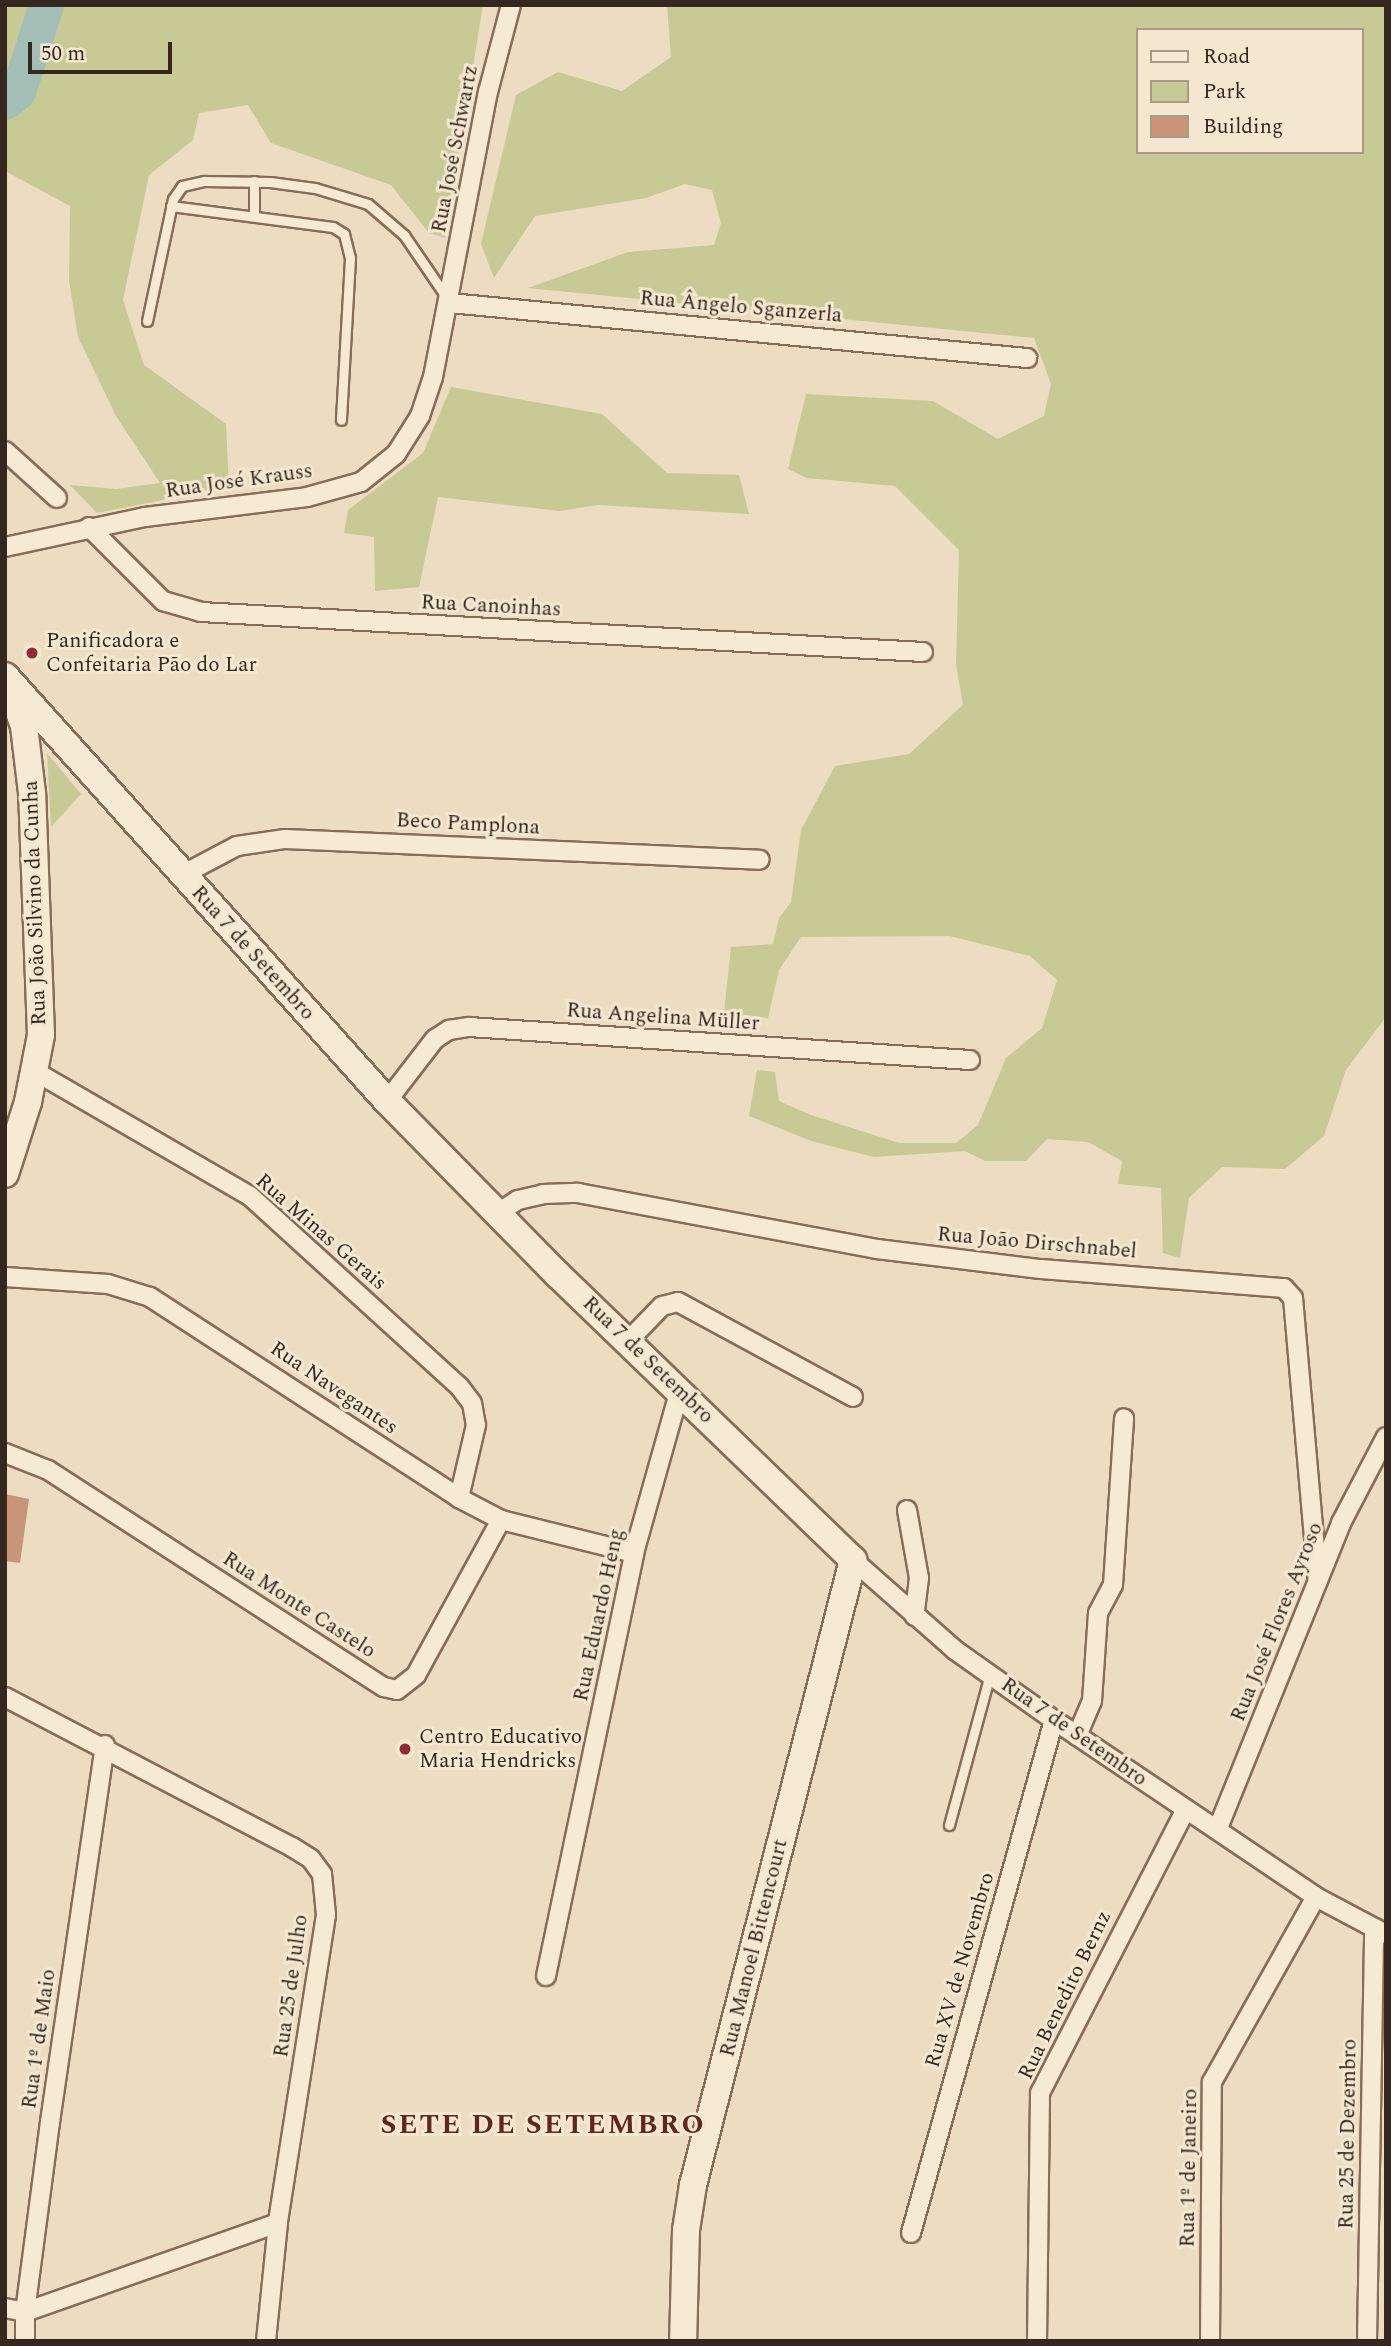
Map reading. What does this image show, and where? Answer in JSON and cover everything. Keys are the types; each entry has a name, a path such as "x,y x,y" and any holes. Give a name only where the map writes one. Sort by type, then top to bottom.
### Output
{"street":[{"name":"Rua José Schwartz","path":"450,303 488,92 511,5"},
{"name":"Rua Ângelo Sganzerla","path":"450,303 1027,358"},
{"name":"Rua José Krauss","path":"5,547 89,527 222,505 307,497 361,482 396,454 420,416 450,303"},
{"path":"5,452 57,498"},
{"name":"Rua Canoinhas","path":"89,527 163,601 201,612 923,652"},
{"name":"Rua 7 de Setembro","path":"6,676 181,875 387,1101 497,1214 914,1616 1054,1720 1186,1810 1218,1828 1316,1897 1380,1931"},
{"name":"Rua João Silvino da Cunha","path":"5,1174 36,1072 41,966 28,754 6,676"},
{"name":"Rua João Silvino da Cunha","path":"28,754 58,735"},
{"name":"Beco Pamplona","path":"181,875 237,846 285,839 760,860"},
{"name":"Rua Angelina Müller","path":"387,1101 435,1039 449,1030 469,1027 970,1060"},
{"name":"Rua Minas Gerais","path":"36,1072 250,1196 459,1386 472,1404 476,1425 459,1498"},
{"name":"Rua João Dirschnabel","path":"497,1214 518,1200 543,1194 578,1193 877,1249 1041,1269 1284,1288 1293,1297 1318,1581"},
{"name":"Rua Navegantes","path":"5,1277 108,1284 150,1297 459,1498 500,1520 634,1553"},
{"path":"629,1340 662,1306 677,1302 853,1397"},
{"name":"Rua Eduardo Heng","path":"546,1976 634,1553 680,1389"},
{"path":"1077,1736 1092,1701 1098,1614 1113,1585 1124,1418"},
{"name":"Rua José Flores Ayroso","path":"1218,1828 1341,1523 1386,1437"},
{"name":"Rua Monte Castelo","path":"5,1453 48,1471 384,1687 397,1690 416,1675 500,1520"},
{"path":"907,1510 919,1578 914,1616"},
{"name":"Rua Manoel Bittencourt","path":"683,2341 686,2230 693,2185 853,1560"},
{"name":"Rua 25 de Julho","path":"5,1697 105,1745 292,1847 311,1859 322,1874 326,1915 278,2223 266,2341"},
{"name":"Rua XV de Novembro","path":"911,2233 1054,1720"},
{"name":"Rua 1º de Maio","path":"25,2341 25,2312 105,1745"},
{"name":"Rua Benedito Bernz","path":"1037,2341 1040,2093 1186,1810"},
{"name":"Rua 1º de Janeiro","path":"1210,2341 1212,2082 1316,1897"},
{"name":"Rua 25 de Dezembro","path":"1367,2341 1380,1931"},
{"path":"5,2308 25,2312 278,2223"}],"lane":[{"path":"147,321 171,206 182,186 204,181 254,181 315,188 368,205 404,235 450,303"},
{"path":"254,181 254,216"},
{"path":"171,206 333,227 350,244 341,420"},
{"path":"949,1825 990,1674"}],"green space":[{"path":"5,5 483,5 445,238 429,233 391,185 271,143 248,105 199,113 193,140 149,175 123,300 144,365 226,424 229,487 97,513 70,485 116,489 160,483 116,416 78,337 69,281 70,206 5,171"},
{"path":"667,5 1386,5 1386,1017 1346,1070 1324,1136 1285,1169 1222,1167 1189,1198 1180,1258 1163,1253 1161,1188 1118,1184 1122,1161 1088,1142 1047,1139 1026,1161 985,1161 965,1151 874,1157 811,1141 749,1116 757,1070 775,1072 779,1101 811,1115 899,1143 956,1143 978,1125 1006,1058 1042,1028 1057,980 1030,956 950,936 801,937 779,970 768,1018 724,1012 731,947 773,944 779,918 791,902 801,830 835,766 909,754 963,705 956,664 959,550 895,486 807,478 788,469 806,394 933,401 998,439 1044,416 1051,384 1034,338 528,288 628,252 714,245 721,223 712,190 685,184 646,198 535,216 494,278 481,244 516,95 558,72 622,91 671,57"},
{"path":"451,387 602,414 667,473 739,475 749,514 598,505 560,511 438,497 419,587 375,591 374,537 344,533 348,510 423,453"},
{"path":"47,753 81,794 51,827"}],"building":[{"path":"5,1494 29,1499 20,1563 5,1561"}],"waterway":[{"path":"5,102 18,92 46,5"}],"place":[{"name":"Panificadora e Confeitaria Pão do Lar","path":"32,653"},
{"name":"Centro Educativo Maria Hendricks","path":"405,1749"}],"district":[{"name":"SETE DE SETEMBRO","path":"543,2125"}]}
